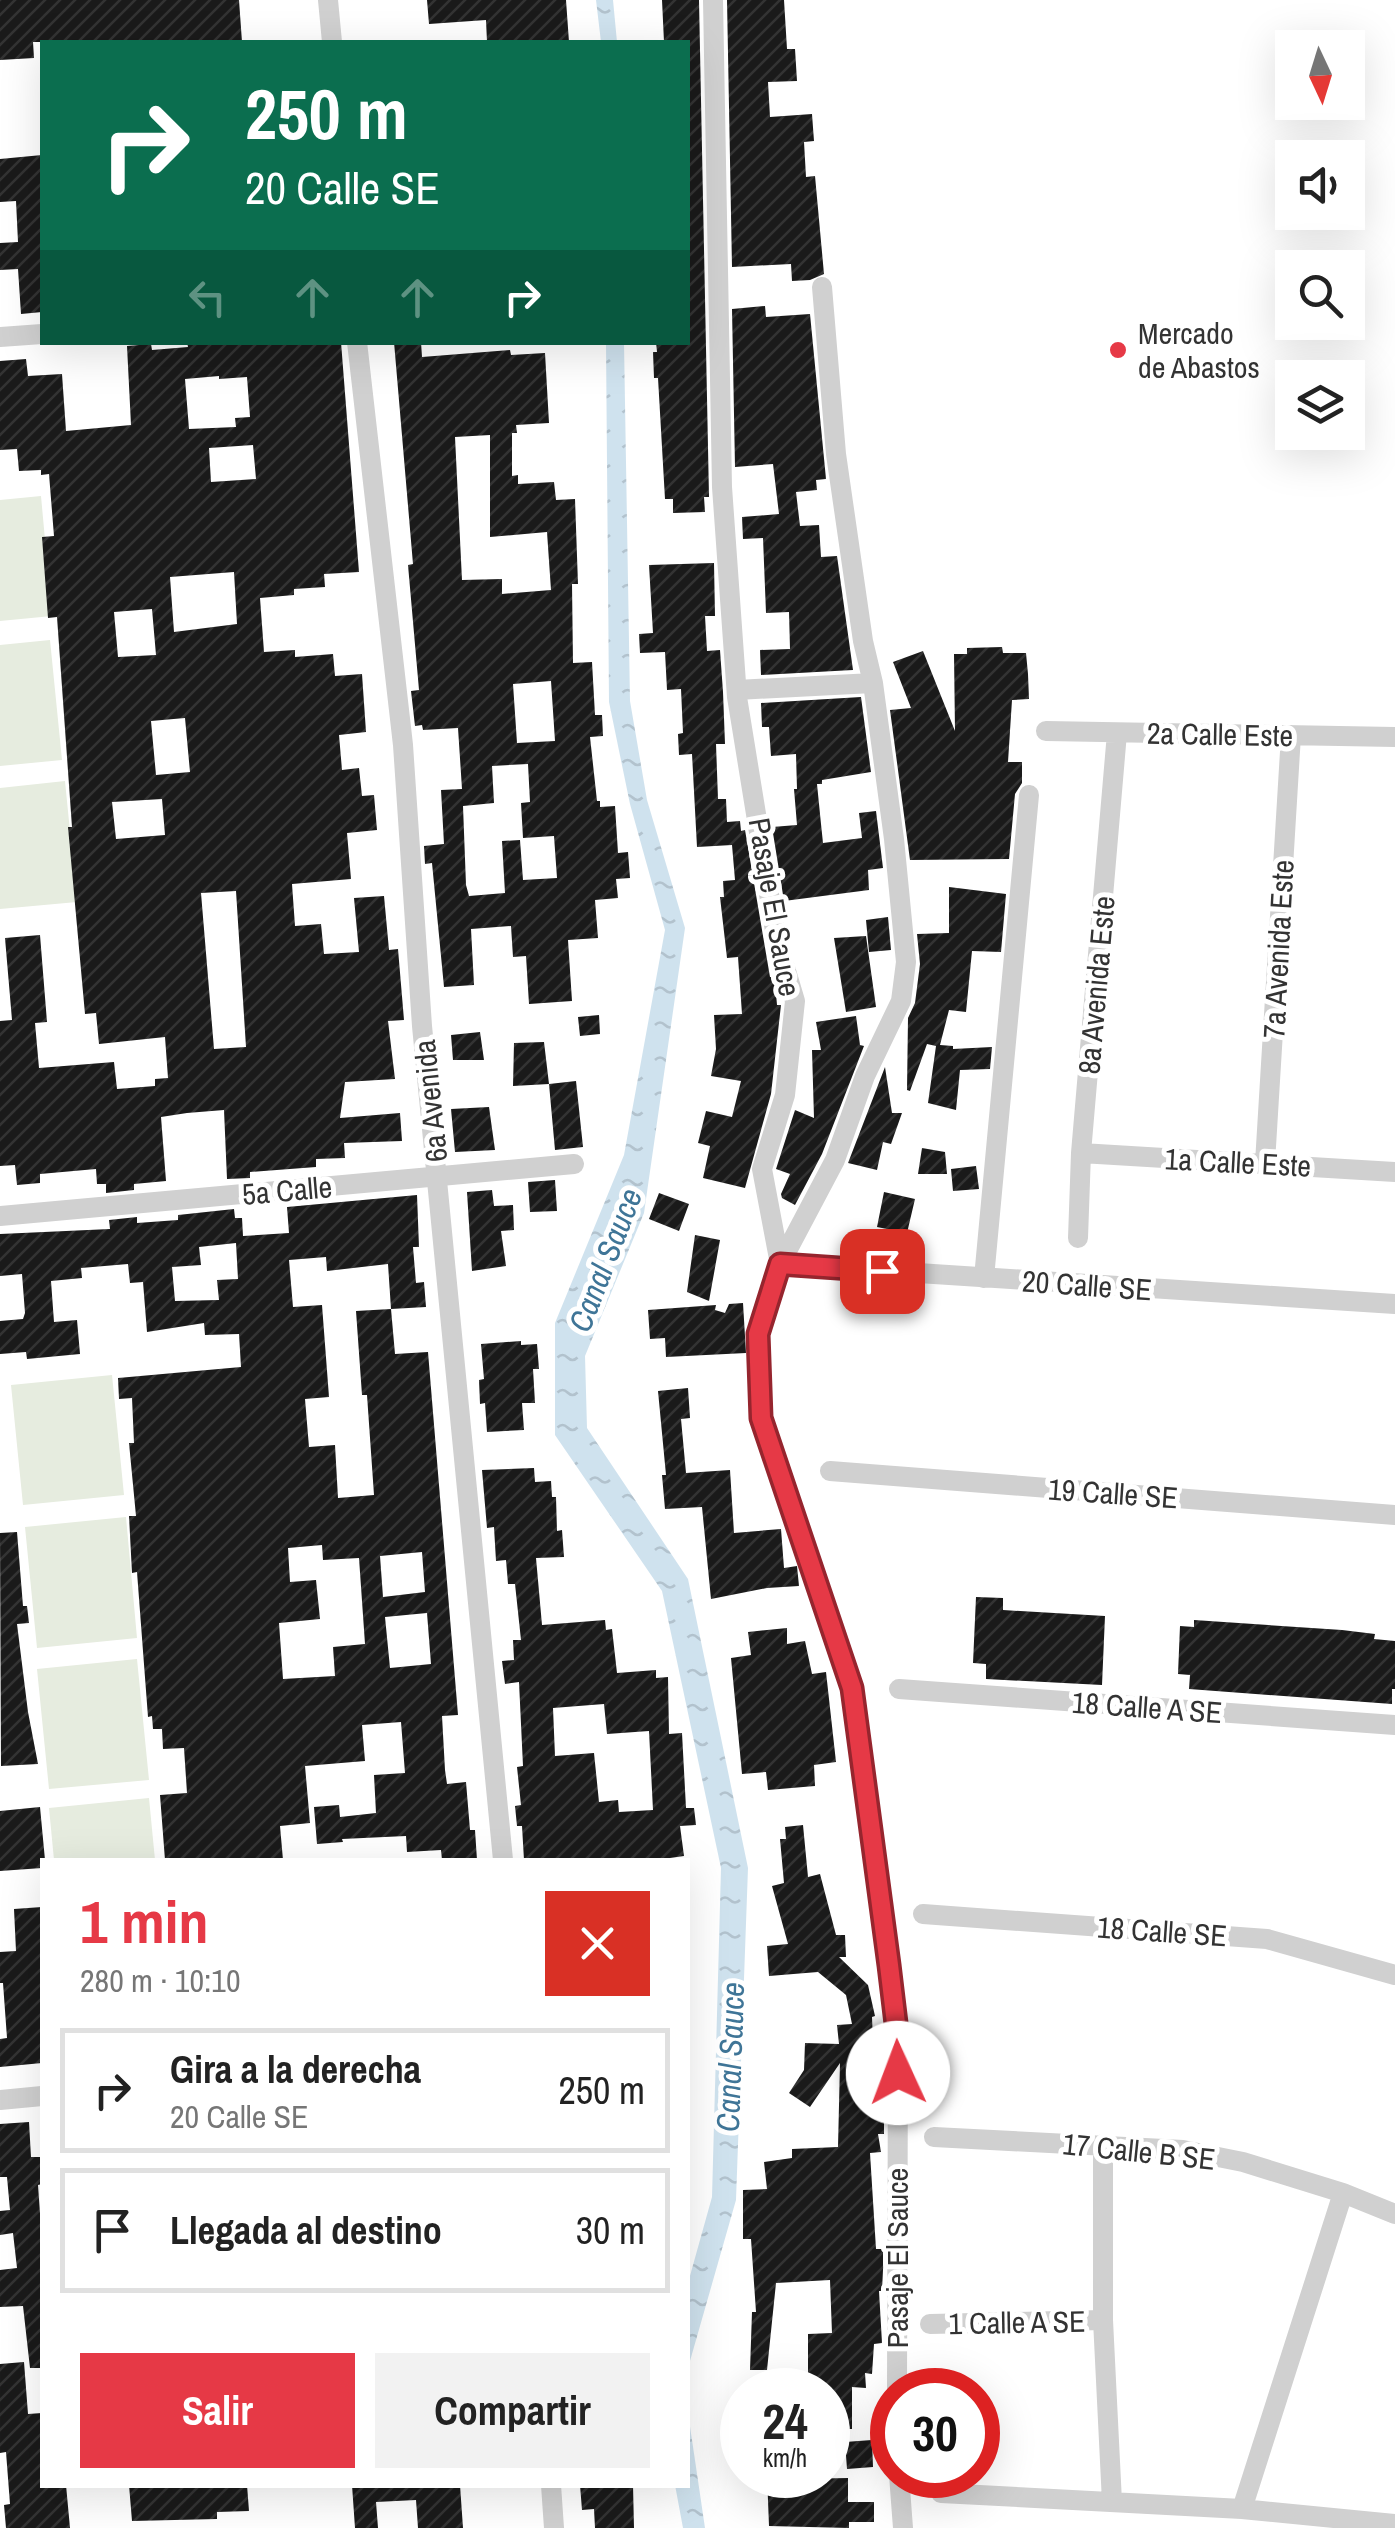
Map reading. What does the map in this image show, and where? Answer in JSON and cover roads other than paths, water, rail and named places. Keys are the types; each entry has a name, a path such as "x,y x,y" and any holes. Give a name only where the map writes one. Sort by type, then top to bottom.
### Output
{"street":[{"path":"328,0 332,40"},
{"name":"Pasaje El Sauce","path":"714,0 722,487 736,690 776,937 795,1001 785,1095 762,1168 780,1264 758,1334 761,1418 852,1688 898,2040 897,2368"},
{"path":"780,1264 836,1160 865,1076 902,1001 906,962 874,683 863,641 836,454 822,287"},
{"path":"0,337 40,334"},
{"name":"6a Avenida","path":"357,345 403,746 422,1026 503,1858"},
{"path":"736,690 874,683"},
{"name":"2a Calle Este","path":"1046,731 1395,737"},
{"name":"8a Avenida Este","path":"1078,1238 1117,732"},
{"name":"7a Avenida Este","path":"1264,1163 1291,735"},
{"path":"984,1278 1029,795"},
{"name":"1a Calle Este","path":"1082,1153 1395,1172"},
{"name":"5a Calle","path":"0,1216 574,1164"},
{"name":"20 Calle SE","path":"780,1264 1395,1304"},
{"name":"19 Calle SE","path":"830,1472 1395,1516"},
{"name":"18 Calle A SE","path":"900,1689 1395,1725"},
{"name":"18 Calle SE","path":"924,1914 1267,1939 1395,1975"},
{"path":"0,2100 40,2096"},
{"name":"17 Calle B SE","path":"934,2136 1183,2150 1344,2193 1395,2214"},
{"path":"1104,2144 1103,2320 1112,2502"},
{"path":"1242,2509 1344,2193"},
{"name":"1 Calle A SE","path":"930,2324 1103,2320"},
{"path":"551,2488 554,2528"},
{"path":"1000,2495 1242,2509 1395,2524"},
{"path":"901,2498 903,2528"}],"water":[{"path":"596,0 613,0 617,40 601,40"},
{"name":"Canal Sauce","path":"606,345 624,345 630,701 647,800 685,928 644,1213 585,1356 587,1428 688,1579 748,1868 736,2200 690,2361 690,2276 712,2197 721,1868 662,1591 555,1435 555,1323 624,1155 665,930 630,804 609,702"},
{"path":"690,2427 705,2528 683,2528 676,2488 690,2488"}],"place":[{"name":"Mercado de Abastos","path":"1118,350"}]}
